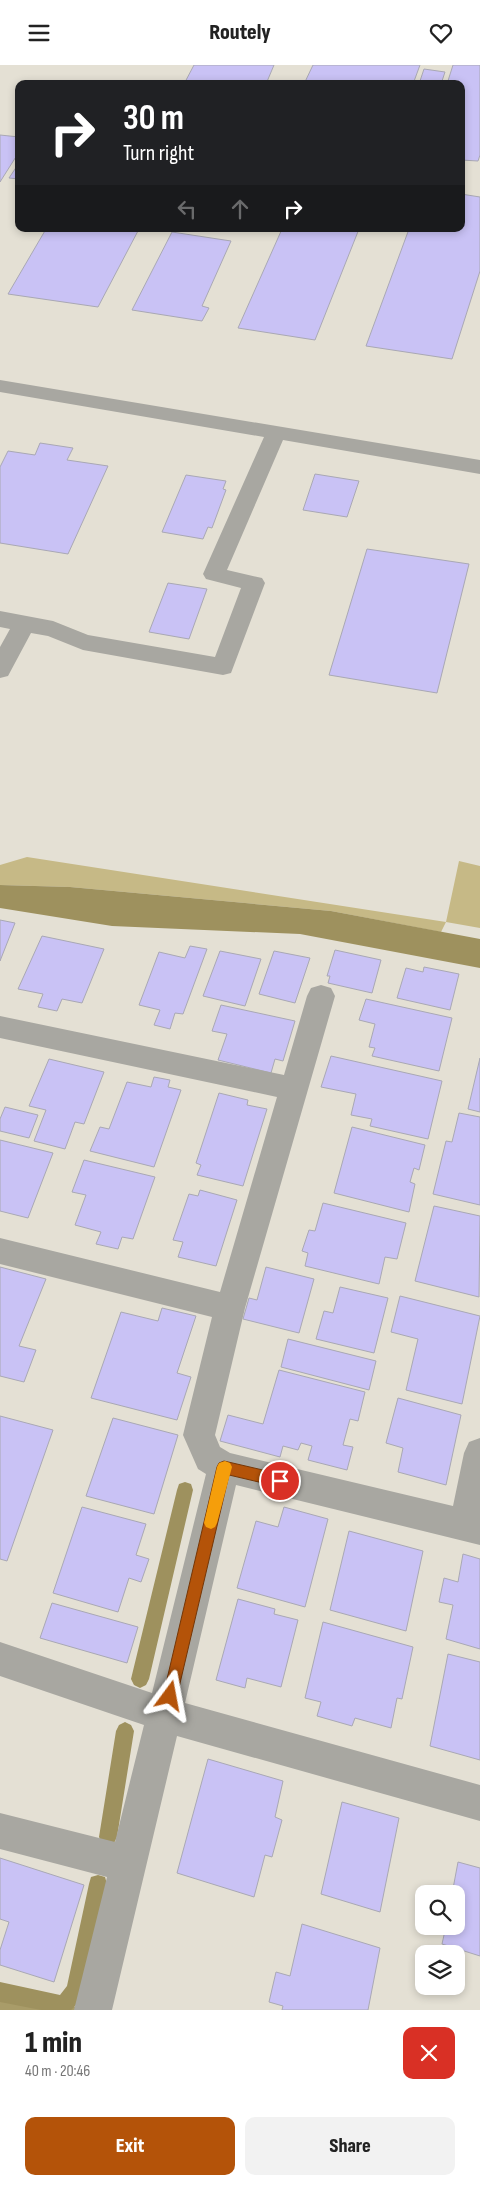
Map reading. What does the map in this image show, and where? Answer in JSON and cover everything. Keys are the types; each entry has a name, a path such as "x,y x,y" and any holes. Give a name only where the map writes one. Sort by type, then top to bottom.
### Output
{"street":[{"path":"0,386 480,467"},
{"path":"0,619 53,629 83,642 223,667 254,583 214,574 276,432"},
{"path":"0,670 24,623"},
{"path":"321,996 230,1307 199,1435 209,1458 224,1467 473,1527 480,1453"},
{"path":"0,1027 294,1089"},
{"path":"0,1251 230,1307"},
{"path":"93,2010 224,1467"},
{"path":"0,1659 165,1715 480,1803"},
{"path":"0,1831 128,1864"}],"shaded area":[{"path":"27,857 446,922 441,932 331,911 70,887 0,885 0,865"},
{"path":"459,861 480,866 480,928 446,922"},
{"path":"0,885 70,887 331,911 480,939 480,968 300,934 112,926 0,908"},
{"path":"0,1990 76,2007 76,2010 0,2010"}],"building":[{"path":"194,65 274,65 268,80 186,80"},
{"path":"313,65 420,65 414,80 306,80"},
{"path":"453,65 480,65 480,155 478,161 465,160 465,80 448,80"},
{"path":"424,69 445,72 442,80 420,80"},
{"path":"0,135 15,137 15,158 0,182"},
{"path":"15,169 15,179 9,178"},
{"path":"465,195 480,197 480,271 452,359 366,346 408,232 465,232"},
{"path":"44,232 137,232 98,307 8,294"},
{"path":"172,232 231,241 202,306 209,308 202,321 132,310"},
{"path":"281,232 358,232 315,340 238,328"},
{"path":"40,443 73,448 67,460 108,466 68,554 0,543 0,467 8,451 35,455"},
{"path":"315,474 359,481 347,517 303,510"},
{"path":"186,475 226,481 223,489 226,490 212,528 208,527 203,539 162,532"},
{"path":"367,549 469,564 437,693 329,675"},
{"path":"168,583 207,589 189,639 149,632"},
{"path":"0,920 15,923 0,961"},
{"path":"42,936 104,949 82,1003 62,999 57,1011 38,1007 43,994 18,989"},
{"path":"190,946 207,949 183,1014 175,1013 170,1029 154,1025 160,1010 139,1005 159,952 185,958"},
{"path":"335,950 381,960 372,993 328,983 330,976 327,976"},
{"path":"220,951 261,959 245,1006 203,996"},
{"path":"274,951 310,958 295,1003 259,994"},
{"path":"424,967 459,974 450,1010 397,998 406,968 423,972"},
{"path":"366,999 452,1018 439,1071 372,1056 375,1048 369,1047 375,1024 359,1020"},
{"path":"221,1005 295,1021 283,1061 275,1059 271,1073 218,1060 227,1034 212,1031"},
{"path":"331,1056 442,1081 428,1139 370,1126 372,1119 351,1115 356,1094 321,1087"},
{"path":"480,1058 480,1112 468,1109"},
{"path":"49,1059 104,1072 84,1124 75,1122 65,1149 34,1141 46,1110 29,1106"},
{"path":"154,1077 170,1080 168,1087 181,1090 154,1167 90,1151 100,1127 109,1129 127,1082 151,1087"},
{"path":"219,1093 248,1100 247,1105 267,1109 243,1186 197,1175 201,1165 196,1163"},
{"path":"5,1107 38,1115 29,1138 0,1131 0,1119"},
{"path":"459,1113 480,1117 480,1205 433,1194 446,1141 452,1142"},
{"path":"352,1127 425,1145 419,1170 414,1168 410,1182 415,1184 409,1212 334,1193"},
{"path":"0,1140 53,1153 28,1218 0,1211"},
{"path":"84,1160 155,1177 133,1239 122,1237 118,1249 96,1244 101,1232 75,1225 86,1195 72,1192"},
{"path":"200,1190 237,1200 216,1266 178,1257 183,1242 173,1240 189,1194 198,1196"},
{"path":"323,1203 406,1223 397,1259 385,1257 379,1284 305,1266 308,1253 302,1251 309,1230 315,1231"},
{"path":"434,1206 480,1216 479,1297 415,1281"},
{"path":"0,1267 46,1279 19,1346 36,1350 24,1382 0,1376"},
{"path":"266,1267 314,1279 299,1333 243,1319 249,1298 257,1300"},
{"path":"340,1287 388,1298 374,1353 316,1339 324,1311 333,1313"},
{"path":"400,1296 480,1316 462,1404 406,1390 418,1339 391,1332"},
{"path":"162,1308 196,1316 177,1373 191,1377 177,1420 91,1398 121,1312 158,1321"},
{"path":"288,1339 376,1361 369,1390 281,1367"},
{"path":"279,1370 365,1392 358,1421 350,1419 343,1445 353,1447 347,1470 308,1460 312,1446 301,1443 298,1450 283,1446 280,1457 220,1441 228,1415 263,1424"},
{"path":"398,1398 461,1415 446,1485 398,1472 403,1448 386,1443"},
{"path":"0,1416 53,1430 7,1561 0,1559"},
{"path":"113,1418 178,1435 154,1514 86,1496"},
{"path":"82,1507 146,1524 136,1555 149,1559 141,1582 129,1578 118,1612 53,1593"},
{"path":"284,1507 328,1519 305,1607 237,1588 256,1521 278,1527"},
{"path":"349,1531 423,1551 406,1631 330,1610"},
{"path":"463,1554 480,1559 480,1649 446,1639 453,1605 439,1602 444,1578 458,1582"},
{"path":"238,1599 275,1609 274,1614 298,1620 281,1687 247,1678 245,1688 216,1680"},
{"path":"52,1603 138,1627 127,1663 40,1638"},
{"path":"323,1622 413,1647 402,1699 397,1698 391,1728 355,1718 352,1726 317,1716 321,1702 305,1698"},
{"path":"448,1654 480,1662 480,1760 430,1746"},
{"path":"208,1759 283,1781 275,1817 282,1820 272,1857 265,1855 254,1897 177,1873"},
{"path":"342,1802 399,1818 380,1912 321,1894"},
{"path":"0,1858 84,1885 54,1982 0,1965 0,1950 9,1922 0,1919"},
{"path":"458,1862 480,1868 480,1956 465,1951 465,1945 442,1944 444,1935 465,1935 465,1885 454,1885"},
{"path":"302,1924 380,1948 368,2010 282,2010 283,2006 269,2002 276,1972 290,1976"}],"waterway":[{"path":"140,1679 185,1490"},
{"path":"108,1837 125,1731"},
{"path":"0,1992 63,2005 76,1991 98,1884"}],"slow traffic":[{"path":"211,1523 225,1467"}],"route":[{"path":"170,1696 224,1467 280,1481"}]}
